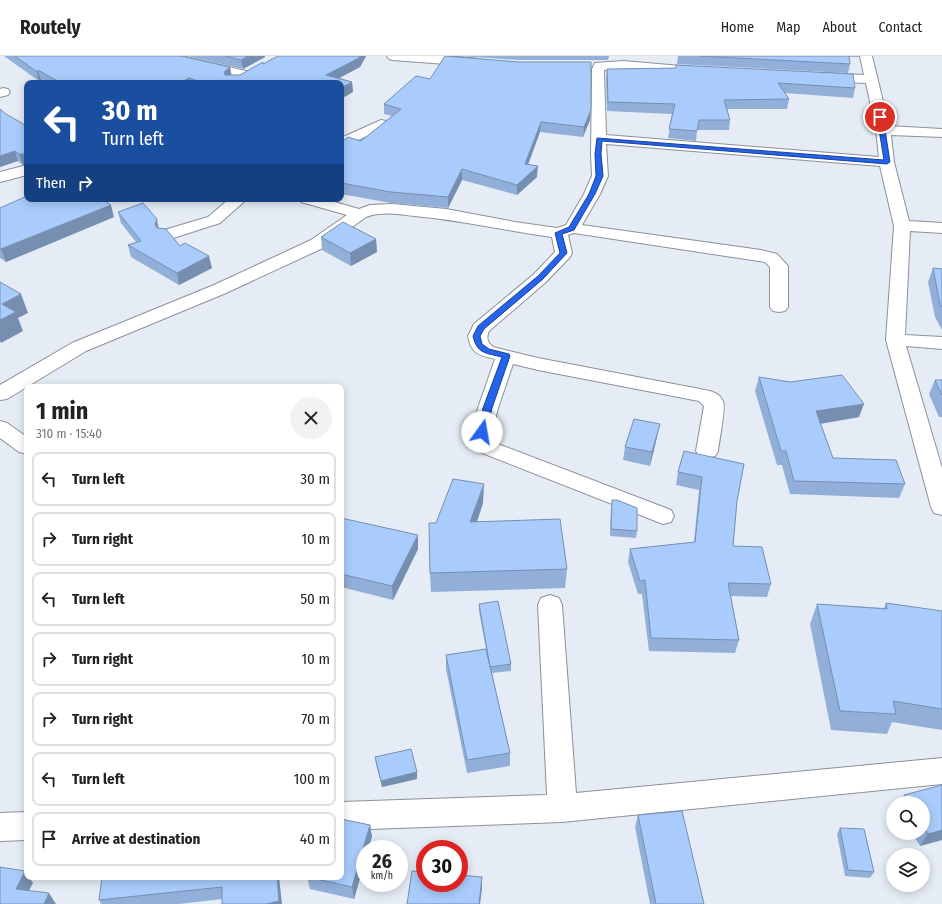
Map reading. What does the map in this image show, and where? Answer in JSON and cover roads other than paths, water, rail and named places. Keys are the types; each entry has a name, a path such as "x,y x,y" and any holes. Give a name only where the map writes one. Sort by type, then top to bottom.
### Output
{"street":[{"path":"166,56 245,75"},
{"path":"394,56 487,63"},
{"path":"866,56 883,130 887,162 902,226 896,340 942,507"},
{"path":"707,451 714,406 713,401 705,396 538,364 486,351 479,345 476,336 481,328 540,278 564,253 565,231 592,194 600,176 598,154 598,69 593,66 626,60 708,72"},
{"path":"238,80 258,67"},
{"path":"808,76 872,79"},
{"path":"344,142 381,124"},
{"path":"883,130 942,133"},
{"path":"599,139 887,162"},
{"path":"0,177 24,171"},
{"path":"167,235 214,220 235,202"},
{"path":"318,202 360,214"},
{"path":"0,394 79,347 220,289 317,244 360,214 381,209 430,213 760,255 771,258 779,266 779,306"},
{"path":"902,226 942,228"},
{"path":"896,340 942,343"},
{"path":"506,356 488,408 479,444 663,516"},
{"path":"0,428 24,445"},
{"path":"550,604 562,808"},
{"path":"344,816 562,808 942,771"},
{"path":"0,827 24,826"}]}
